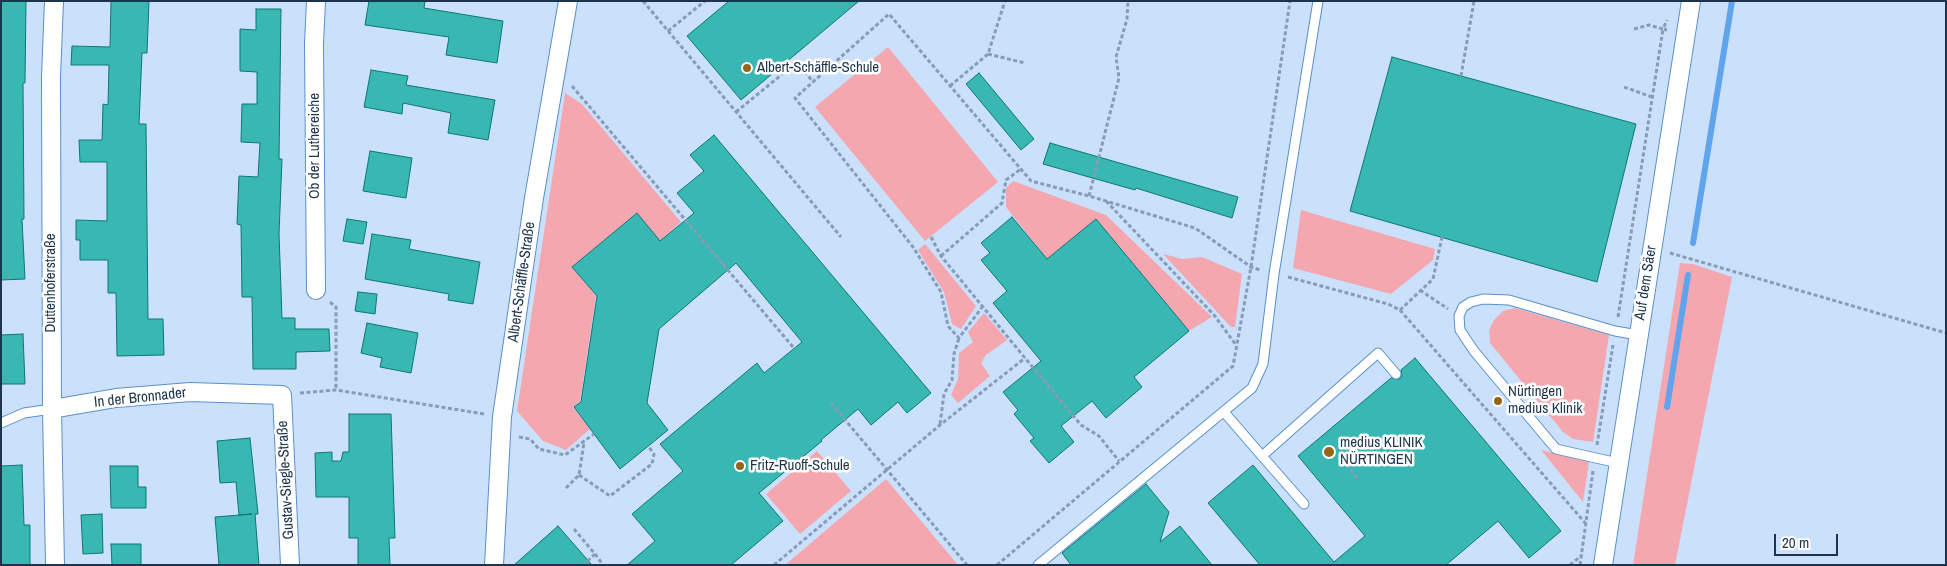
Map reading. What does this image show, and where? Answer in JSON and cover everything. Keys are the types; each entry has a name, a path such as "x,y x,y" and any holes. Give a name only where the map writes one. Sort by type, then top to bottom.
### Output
{"street":[{"name":"Duttenhoferstraße","path":"54,1 51,77 52,409 55,565"},
{"name":"Ob der Luthereiche","path":"316,1 314,54 316,290"},
{"name":"Albert-Schäffle-Straße","path":"494,565 502,417 534,198 568,1"},
{"name":"Auf dem Säer","path":"1603,565 1690,1"},
{"name":"In der Bronnader","path":"52,409 116,398 190,392 282,395"},
{"name":"Gustav-Siegle-Straße","path":"282,395 290,565"}],"lane":[{"path":"1038,565 1136,487 1252,388 1263,364 1274,274 1318,1"},
{"path":"1618,463 1556,448 1474,351 1460,330 1459,316 1464,306 1471,302 1482,299 1509,300 1615,331 1638,335"},
{"path":"1262,456 1378,353 1396,374"},
{"name":"In der Bronnader","path":"1,423 24,413 52,409"},
{"path":"1224,412 1304,504"}],"path":[{"path":"643,1 842,237"},
{"path":"668,31 705,1"},
{"path":"950,86 988,54 1005,1"},
{"path":"1089,196 1119,78 1116,57 1127,20 1128,1"},
{"path":"997,565 1233,366 1251,267 1290,1"},
{"path":"1461,76 1474,1"},
{"path":"958,338 948,326 941,292 913,247 795,98 889,14 1032,181 1194,228 1251,267 1388,304 1400,310 1587,525"},
{"path":"1634,29 1649,25 1685,35"},
{"path":"1580,565 1595,458 1663,29"},
{"path":"988,54 1025,63"},
{"path":"736,112 797,62 813,82"},
{"path":"554,80 574,87 793,347"},
{"path":"1624,87 1673,105"},
{"path":"941,256 1002,203 1006,180 1021,169"},
{"path":"1106,201 1214,315 1236,346"},
{"path":"931,237 941,256 1025,358 1081,425 1098,436 1119,462"},
{"path":"1400,310 1433,279 1442,237"},
{"path":"1652,248 1946,333"},
{"path":"316,290 336,307 336,390"},
{"path":"1420,290 1459,316"},
{"path":"940,425 944,394 952,380 954,354 958,338 983,306"},
{"path":"774,565 940,425 1025,358"},
{"path":"313,392 336,390 470,412"},
{"path":"831,403 967,565"},
{"path":"530,439 539,449 565,455 594,434"},
{"path":"1357,478 1346,465 1348,450 1362,438"},
{"path":"566,488 579,475 584,443"},
{"path":"579,475 610,496 652,464 654,454 648,446"},
{"path":"574,529 603,565"},
{"path":"583,565 595,554"},
{"path":"1570,565 1582,555"}],"shaded area":[{"path":"888,47 998,182 925,241 815,107"},
{"path":"565,93 582,104 681,222 660,241 637,213 572,267 596,296 580,402 573,407 590,429 566,450 543,441 517,411"},
{"path":"1013,181 1106,215 1212,317 1189,331 1096,219 1019,282 1039,249 1006,207 1006,188"},
{"path":"1301,210 1435,249 1433,260 1391,294 1293,268"},
{"path":"925,244 976,306 961,329 952,324 944,292 918,250"},
{"path":"1163,254 1183,259 1202,257 1242,274 1235,327 1231,327"},
{"path":"1680,263 1693,264 1732,277 1675,565 1633,565"},
{"path":"1515,308 1609,335 1593,442 1573,439 1563,432 1490,343 1489,330 1494,320 1503,311"},
{"path":"984,313 1007,340 986,355 981,363 990,376 958,403 951,395 958,379 959,353 973,342 968,332"},
{"path":"1541,450 1589,462 1583,502"},
{"path":"817,451 851,491 800,534 766,494"},
{"path":"886,479 958,565 785,565"}],"building":[{"path":"1,1 26,1 25,83 23,83 24,219 22,219 25,279 1,280"},
{"path":"111,1 149,1 147,53 142,53 139,124 146,124 148,319 163,319 164,355 117,356 116,293 108,293 108,260 80,260 80,240 76,240 76,220 107,221 107,162 80,162 79,140 102,140 103,104 108,105 109,65 71,65 72,46 110,47"},
{"path":"369,1 425,1 424,8 503,21 497,63 446,55 449,37 365,25"},
{"name":"Albert-Schäffle-Schule","path":"729,1 859,1 741,100 687,36"},
{"path":"256,9 281,9 279,159 282,159 279,234 282,318 295,318 295,329 329,329 330,351 296,352 296,369 253,369 252,297 242,297 241,225 237,224 239,176 258,177 260,143 241,142 242,104 257,104 257,72 240,71 240,29 256,30"},
{"path":"1392,57 1636,124 1597,282 1350,211"},
{"path":"371,70 408,76 406,85 495,100 488,140 448,133 451,113 403,103 402,114 364,107"},
{"path":"979,73 1034,139 1021,150 966,84"},
{"path":"714,135 931,393 907,413 898,402 871,425 858,409 759,493 783,521 731,565 627,565 655,541 632,514 683,471 660,444 757,363 764,373 802,342 736,263 659,329 647,403 668,430 620,469 574,407 581,402 597,296 572,267 637,213 660,241 694,213 677,193 704,171 690,155"},
{"path":"1050,143 1238,197 1232,218 1136,188 1135,190 1043,164"},
{"path":"370,151 412,158 406,198 363,191"},
{"path":"1012,217 1047,259 1096,219 1189,331 1134,377 1142,387 1106,418 1092,401 1061,426 1074,442 1049,463 1030,441 1034,438 1014,414 1018,410 1003,392 1041,361 993,303 1007,291 981,260 990,253 981,243"},
{"path":"347,219 367,222 363,244 343,241"},
{"path":"372,234 411,240 409,249 480,262 473,304 448,300 449,294 365,279"},
{"path":"358,292 377,294 375,314 355,311"},
{"path":"367,323 418,333 411,373 380,367 382,358 361,353"},
{"path":"23,334 25,384 1,384 1,335"},
{"path":"1415,358 1561,531 1529,558 1498,521 1446,565 1260,565 1208,503 1253,465 1334,562 1365,536 1298,456 1391,378 1400,379 1402,376 1401,370"},
{"path":"349,414 391,414 395,538 389,538 390,565 358,565 358,538 349,538 349,497 316,497 315,453 332,452 332,461 341,461 343,452 349,452"},
{"path":"250,438 258,514 255,514 259,565 219,565 215,517 252,514 239,515 236,482 220,483 217,441"},
{"path":"22,465 24,525 30,525 30,565 1,565 1,466"},
{"path":"110,466 138,466 138,487 146,487 146,508 111,508"},
{"path":"1146,484 1169,512 1160,542 1180,526 1212,565 1071,565 1062,553"},
{"path":"102,514 103,553 83,554 81,515"},
{"path":"558,526 592,565 514,565"},
{"path":"111,544 141,544 141,565 112,565"}],"waterway":[{"path":"1693,243 1732,1"},
{"path":"1667,407 1688,275"}],"place":[{"name":"Albert-Schäffle-Schule","path":"747,68"},
{"name":"Nürtingen medius Klinik","path":"1498,401"},
{"name":"medius KLINIK NÜRTINGEN","path":"1329,452"},
{"name":"Fritz-Ruoff-Schule","path":"740,466"}]}
